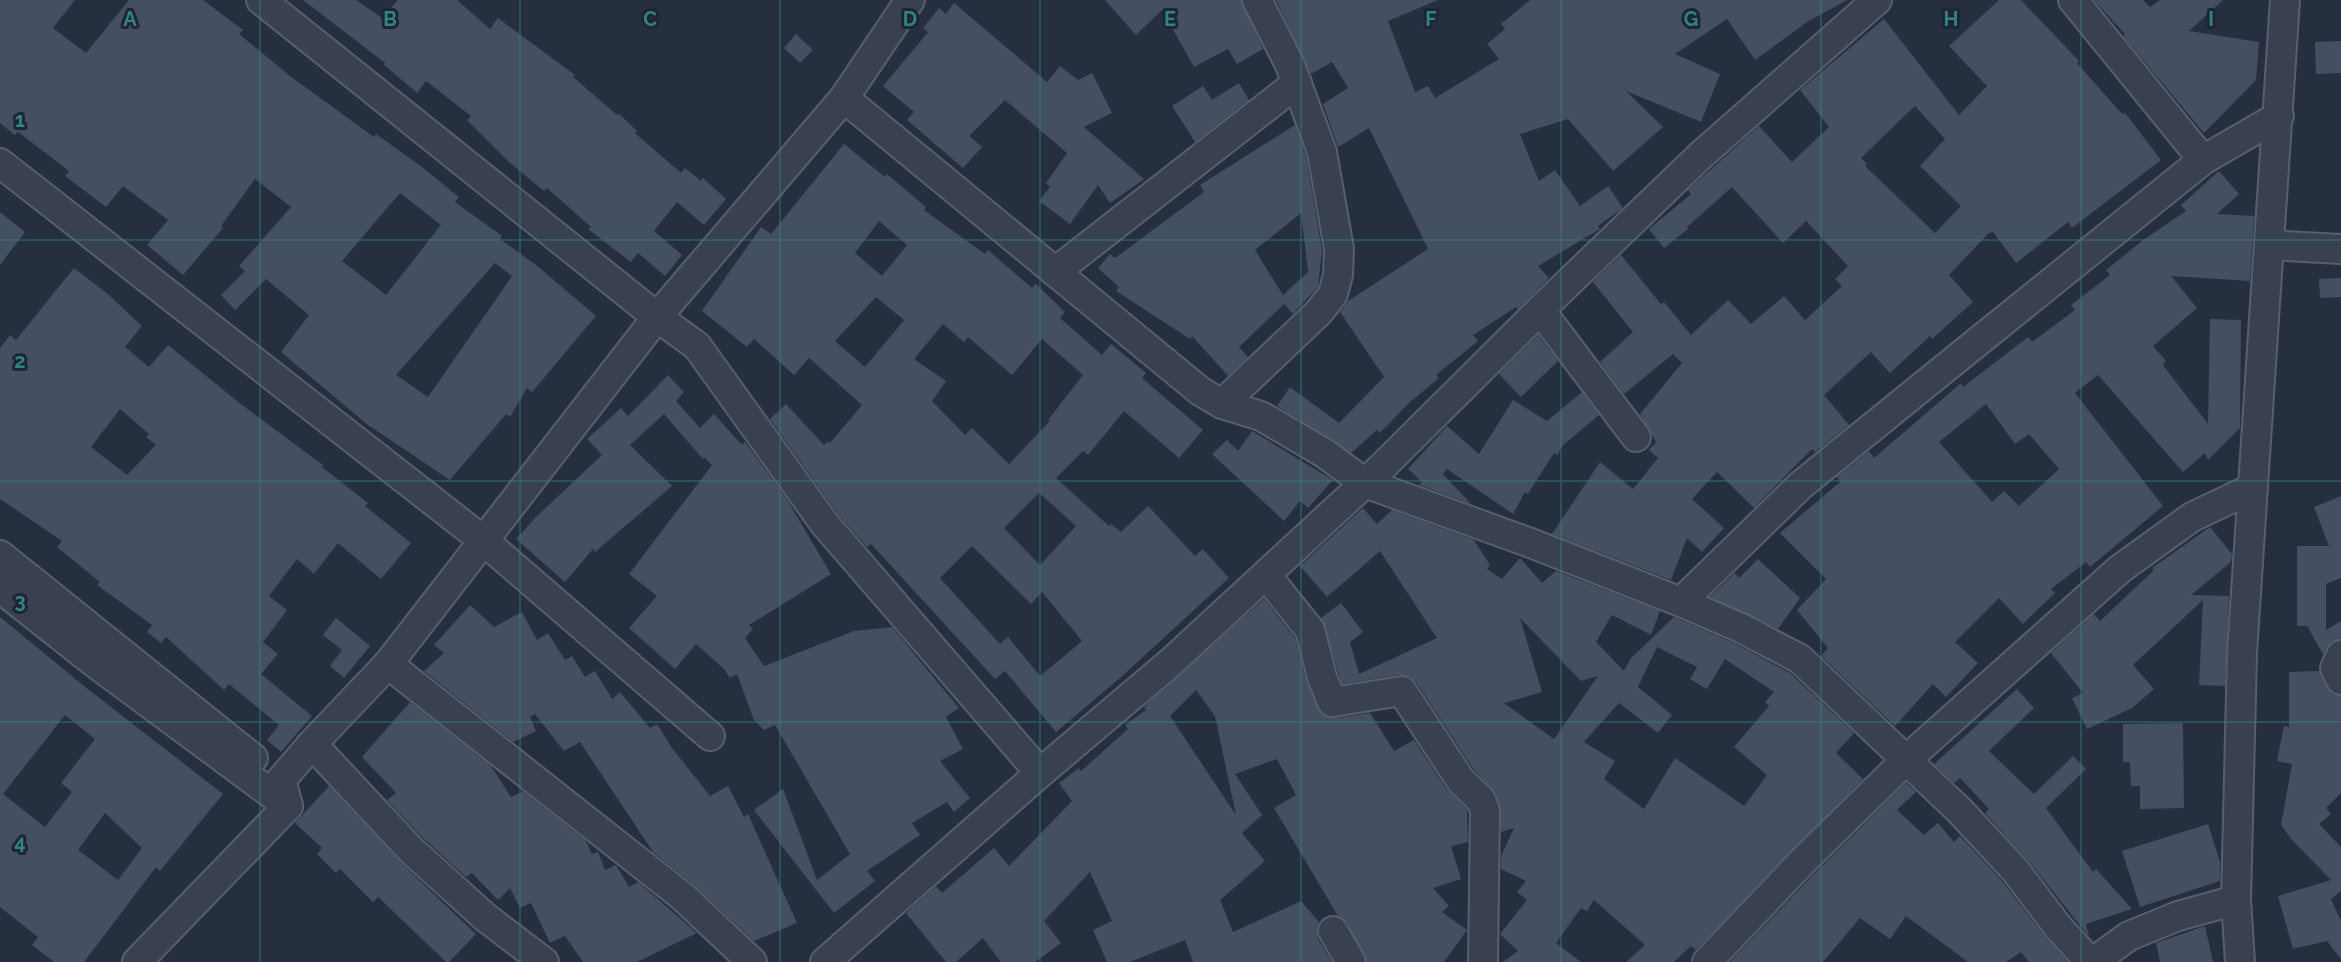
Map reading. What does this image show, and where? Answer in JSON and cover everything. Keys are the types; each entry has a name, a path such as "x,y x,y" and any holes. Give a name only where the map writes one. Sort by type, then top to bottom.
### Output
{"street":[{"path":"261,0 657,317 697,346 824,523 1040,773"},
{"path":"137,962 285,793 312,744 388,664 657,317 844,98 910,0"},
{"path":"1222,404 1319,312 1333,294 1338,275 1340,249 1322,152 1297,83 1257,0"},
{"path":"825,962 1040,773 1170,663 1365,483 1700,156 1877,0"},
{"path":"2073,0 2203,160"},
{"path":"2240,962 2236,900 2242,652 2285,0"},
{"path":"1055,272 1297,83"},
{"path":"844,98 1200,391 1222,404 1261,416 1324,453 1365,483 1528,542 1681,602 1741,628 1800,659 1960,812 2015,870 2058,927 2091,962 2139,932 2178,916 2236,900"},
{"path":"1681,602 1801,485 2203,160 2279,116"},
{"path":"0,163 484,541 710,736"},
{"path":"2270,245 2341,249"},
{"path":"1540,310 1636,437"},
{"path":"1707,962 1802,862 1906,760 2146,548 2192,517 2253,488"},
{"path":"0,555 285,793"},
{"path":"1266,575 1310,630 1322,677 1332,702 1402,691 1461,782 1481,800 1485,811 1483,962"},
{"path":"0,588 96,664 285,793"},
{"path":"2341,655 2335,668 2341,680"},
{"path":"388,664 682,896 752,962"},
{"path":"312,744 411,850 485,917 544,962"},
{"path":"1333,931 1351,962"}],"building":[{"path":"0,0 75,0 53,28 86,53 129,0 203,0 243,30 239,34 290,76 374,137 376,134 422,167 459,197 455,202 502,236 500,239 536,265 596,316 532,392 527,388 510,417 506,414 450,480 368,425 281,352 309,315 266,279 235,310 221,295 245,271 239,266 291,207 255,179 221,226 223,228 183,275 147,245 168,220 123,186 106,207 65,176 69,171 18,132 15,135 0,123","holes":["400,193 441,225 386,295 342,261","495,263 512,276 428,397 396,375"]},
{"path":"303,0 356,0 382,18 398,0 457,0 490,29 498,18 575,75 573,77 617,115 619,114 637,131 635,133 681,173 685,168 701,181 703,178 726,199 704,225 677,202 654,231 682,255 665,276 638,253 631,262 588,229 591,227 547,188 544,191 509,162 467,120 471,116 426,81 417,93 384,65 385,63"},
{"path":"1105,0 1241,0 1263,49 1237,64 1228,49 1194,67 1162,10 1136,35"},
{"path":"1276,0 1438,0 1388,21 1415,92 1428,86 1435,98 1499,59 1487,44 1505,29 1501,24 1530,0 1847,0 1807,22 1755,60 1727,19 1675,54 1720,74 1701,122 1626,91 1663,127 1613,171 1568,119 1520,134 1539,181 1555,170 1580,206 1608,186 1623,208 1598,226 1600,229 1538,266 1549,278 1518,309 1516,307 1473,335 1478,341 1436,375 1439,378 1408,404 1380,433 1377,430 1351,453 1277,406 1290,387 1339,423 1384,377 1340,312 1348,301 1428,249 1369,128 1338,147 1323,104 1348,88 1332,62 1311,74"},
{"path":"1999,0 2021,0 2079,61 2077,63 2122,114 2125,113 2161,160 2072,228 2068,222 2016,263 1993,232 1989,233 1949,275 1973,302 1932,339 1930,336 1890,373 1871,352 1824,395 1849,425 1815,452 1812,449 1754,508 1717,472 1692,499 1724,528 1702,552 1687,538 1671,580 1552,534 1600,462 1633,489 1658,458 1649,450 1656,442 1640,414 1682,363 1673,354 1624,394 1600,362 1633,332 1593,282 1621,255 1661,304 1664,302 1691,335 1728,300 1751,324 1784,296 1805,320 1842,286 1835,279 1848,266 1806,221 1783,243 1732,187 1687,227 1688,229 1664,248 1649,229 1691,194 1688,190 1759,126 1792,162 1829,127 1800,90 1884,19 1959,115 1987,86 1949,46","holes":["1915,106 1945,139 1920,166 1961,206 1935,233 1865,166 1867,164 1861,158"]},
{"path":"2094,0 2143,0 2150,7 2160,0 2223,0 2189,31 2259,42 2256,80 2204,133 2123,36 2125,34"},
{"path":"954,3 1047,82 1060,66 1078,80 1092,73 1112,113 1084,127 1144,179 1110,203 1098,185 1070,224 1039,201 1050,187 1046,183 1067,153 1005,100 969,136 982,147 963,168 907,120 914,112 883,86 928,32 923,28 939,8 946,14"},
{"path":"796,34 813,50 800,63 784,48"},
{"path":"2341,41 2341,73 2316,74 2315,42"},
{"path":"1239,83 1249,100 1195,142 1172,106 1203,86 1212,100"},
{"path":"1295,125 1306,156 1322,250 1318,287 1293,314 1284,304 1239,347 1248,357 1228,376 1192,336 1190,339 1116,291 1119,287 1098,268 1110,254 1115,258 1204,192 1200,185","holes":["1301,213 1308,272 1283,295 1255,250"]},
{"path":"844,144 885,177 887,174 926,207 924,210 985,254 988,250 1032,288 1036,284 1065,312 1060,318 1102,355 1111,344 1146,373 1142,378 1203,430 1179,458 1124,411 1088,455 1083,451 1056,478 1109,526 1111,524 1121,532 1148,506 1195,556 1203,549 1229,578 1120,678 1056,732 1005,671 995,679 871,544 867,547 837,513 770,419 786,404 824,445 828,441 830,443 862,405 809,358 794,375 754,339 747,347 702,311 761,227 771,234","holes":["879,221 907,245 882,276 855,253","876,297 904,320 865,367 835,341","943,324 964,342 968,337 1012,375 1042,339 1083,375 1048,420 1050,421 1009,464 972,428 965,435 932,401 946,381 914,359","1039,493 1076,526 1040,565 1004,528","972,546 1031,604 1042,592 1082,641 1040,676 1008,637 1000,644 940,578"]},
{"path":"2219,171 2239,194 2217,214 2254,216 2250,281 2171,276 2197,308 2153,346 2166,361 2163,365 2208,424 2210,319 2241,320 2240,428 2208,460 2205,453 2183,472 2098,375 2075,393 2163,506 2090,567 2086,562 2051,589 2055,593 2023,624 1999,598 1955,642 1978,663 1946,697 1933,684 1895,726 1821,656 1828,648 1797,610 1826,579 1780,533 1840,482 1837,477 1869,451 1874,458 1961,383 1963,387 2028,337 2032,342 2075,310 2071,305 2110,275 2106,270 2143,240 2186,211 2181,205","holes":["1986,404 2015,444 2029,434 2059,469 2019,506 2004,491 1992,502 1939,442"]},
{"path":"0,212 25,232 0,265"},
{"path":"74,268 109,295 142,326 125,347 149,367 168,345 242,405 323,465 322,467 368,503 365,506 411,543 381,579 338,543 314,574 297,559 269,596 287,610 263,642 278,654 261,674 312,716 281,752 267,740 279,725 229,684 224,690 166,637 161,643 147,632 152,625 97,585 100,582 57,547 62,541 0,499 0,348 10,335 16,340","holes":["120,409 149,434 146,437 156,445 127,475 91,447"]},
{"path":"2341,278 2341,297 2320,298 2319,279"},
{"path":"1538,335 1558,361 1521,397 1499,374"},
{"path":"668,375 684,392 676,401 700,428 714,414 742,445 745,442 786,498 831,574 749,625 753,629 745,638 764,666 854,631 892,627 959,708 946,717 963,749 940,761 970,798 954,812 947,802 912,823 920,835 867,871 875,881 834,913 754,810 783,789 817,880 850,854 775,725 764,730 754,720 737,674 730,678 724,669 696,644 675,669 629,628 657,596 629,574 712,465 705,458 703,459 664,414 630,445 672,486 595,552 593,549 565,582 516,539 602,455 587,439 621,408 628,416"},
{"path":"1582,392 1599,415 1563,445 1557,455 1554,453 1528,494 1525,492 1513,514 1447,469 1443,474 1471,504 1419,485 1422,482 1408,469 1447,426 1479,454 1513,400 1547,421"},
{"path":"1252,431 1333,480 1308,508 1300,501 1284,521 1212,454 1227,440 1238,451"},
{"path":"2341,496 2341,578 2326,584 2326,630 2341,621 2341,639 2331,642 2323,654 2307,626 2297,626 2297,546 2329,546 2314,507"},
{"path":"1363,508 1377,524 1392,510 1474,540 1490,565 1487,569 1502,579 1520,558 1542,583 1556,571 1660,611 1651,635 1612,615 1596,642 1624,671 1630,659 1674,617 1734,643 1790,673 1854,733 1836,753 1863,779 1696,950 1691,946 1674,962 1626,962 1645,945 1594,900 1587,911 1581,908 1556,943 1581,962 1503,962 1518,951 1500,934 1527,900 1517,892 1526,881 1501,869 1501,856 1514,828 1501,832 1501,811 1496,794 1474,770 1416,682 1409,676 1399,675 1342,684 1321,618 1341,603 1363,632 1350,642 1359,674 1437,638 1380,551 1327,597 1300,566","holes":["1520,618 1581,681 1598,676 1554,739 1504,703 1542,692","1657,647 1697,667 1690,679 1707,689 1725,659 1774,692 1765,702 1769,706 1734,747 1767,775 1744,806 1675,758 1644,809 1604,779 1615,761 1584,742 1619,703 1658,733 1672,715 1638,687"]},
{"path":"2210,527 2232,554 2231,562 2191,595 2229,596 2225,686 2199,685 2203,600 2133,665 2154,689 2132,708 2087,729 2072,698 2083,693 2051,653 2094,614 2100,621 2154,570 2152,568"},
{"path":"1758,559 1800,598 1778,629 1710,597 1735,573 1739,578"},
{"path":"1264,599 1295,638 1307,683 1321,714 1334,718 1370,713 1394,751 1414,740 1447,790 1467,809 1468,842 1451,846 1461,879 1433,888 1449,906 1442,912 1467,930 1444,962 1367,962 1347,923 1338,916 1274,808 1296,795 1277,759 1235,774 1262,815 1242,833 1265,861 1220,900 1233,932 1301,901 1319,922 1318,939 1332,962 1193,962 1185,940 1130,962 1107,962 1093,930 1112,921 1090,872 1044,921 1061,943 1035,962 1001,962 983,938 956,962 946,962 906,913 936,886 942,893 994,848 1009,866 1072,801 1059,783 1079,768 1081,771 1128,729 1125,725 1146,710 1144,707","holes":["1196,690 1215,716 1236,815 1170,716"]},
{"path":"470,605 494,627 522,612 537,640 548,633 565,660 572,656 585,677 595,671 612,699 620,692 650,728 657,724 672,748 710,796 728,786 744,817 748,814 797,923 754,941 693,884 653,852 580,742 564,751 535,714 530,717 536,731 513,742 424,671 444,653 434,645"},
{"path":"0,617 89,690 223,794 160,871 156,867 84,962 54,962 32,945 38,937 0,907","holes":["65,715 95,739 61,783 72,792 45,827 3,794","105,813 142,848 118,880 78,850"]},
{"path":"336,618 370,646 344,678 330,666 342,650 323,635"},
{"path":"2319,671 2332,694 2341,696 2341,793 2326,808 2331,814 2319,824 2341,847 2341,891 2331,899 2341,921 2341,959 2327,941 2293,949 2278,896 2331,880 2292,840 2281,825 2292,764 2277,761 2284,726 2289,727 2289,672"},
{"path":"2017,689 2034,708 1989,751 2034,794 2073,756 2086,769 2046,808 2093,872 2096,869 2132,909 2086,924 2089,937 2028,860 1985,813 1989,809 1960,778 1954,783 1934,764"},
{"path":"410,702 491,766 511,797 523,791 586,841 592,854 598,852 605,870 616,865 629,887 638,882 697,933 637,962 583,962 565,936 550,943 531,903 520,908 510,888 498,900 472,873 466,877 423,838 387,800 396,793 362,757"},
{"path":"2183,723 2184,808 2140,809 2140,786 2131,786 2130,762 2123,762 2123,724"},
{"path":"1906,783 1916,792 1897,810 1924,835 1938,823 1954,842 1960,836 2002,881 2045,937 2068,962 2029,962 2021,952 2006,962 1968,962 1906,916 1890,939 1860,918 1823,962 1730,962 1814,874"},
{"path":"329,786 399,861 476,934 449,962 446,962 378,897 373,902 340,869 336,873 317,854 322,848 295,823"},
{"path":"2208,824 2220,862 2220,881 2140,907 2122,851"},
{"path":"2205,926 2213,962 2160,962 2156,943"}]}
